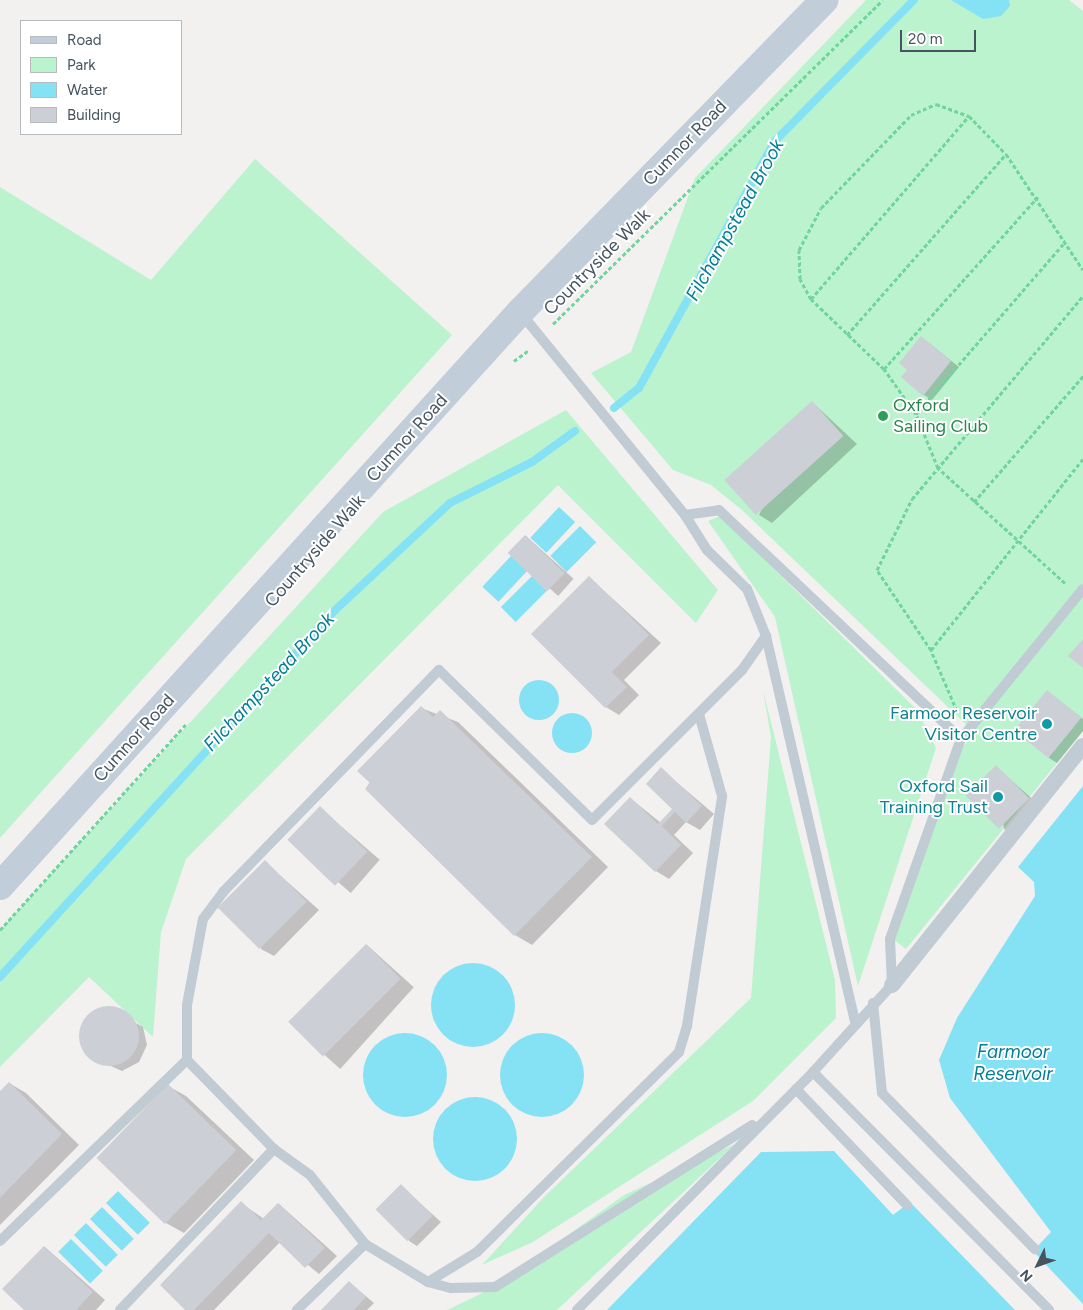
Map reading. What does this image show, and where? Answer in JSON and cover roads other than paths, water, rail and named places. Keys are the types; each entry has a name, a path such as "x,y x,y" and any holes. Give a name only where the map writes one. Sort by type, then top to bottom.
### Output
{"main road":[{"name":"Cumnor Road","path":"0,886 520,312 824,0"}],"street":[{"path":"892,985 1083,746"}],"lane":[{"path":"520,312 685,515 707,550 747,589 766,636 855,1021"},
{"path":"685,515 719,510 961,740"},
{"path":"577,1310 767,1115 814,1072 855,1021 892,985 890,939 961,740 1081,592"},
{"path":"0,1242 187,1060 188,996 203,919 223,892 439,670 592,820 742,670 766,636"},
{"path":"428,1282 476,1252 679,1052 687,1026 722,796 699,714"},
{"path":"873,1003 882,1093 1035,1249"},
{"path":"187,1060 274,1149 310,1175 365,1244 428,1282 451,1288 495,1287 767,1115"},
{"path":"814,1072 1049,1310"},
{"path":"796,1088 907,1204"},
{"path":"120,1310 274,1149"},
{"path":"298,1310 365,1244"}],"water":[{"path":"951,0 1009,0 1010,6 1001,16 983,19"},
{"path":"559,507 575,522 546,553 530,538"},
{"path":"580,526 596,542 567,572 550,556"},
{"path":"511,556 527,571 498,602 482,587"},
{"path":"532,576 547,591 516,622 501,607"},
{"path":"539,680 553,686 559,700 553,714 539,720 525,714 519,700 525,686"},
{"path":"572,713 586,719 592,733 586,747 572,753 558,747 552,733 558,719"},
{"name":"Farmoor Reservoir","path":"1083,786 1083,1304 1033,1251 1051,1232 950,1098 939,1060 957,1018 1035,896 1034,882 1018,867"},
{"path":"473,963 489,966 503,975 512,989 515,1005 512,1021 503,1035 489,1044 473,1047 457,1044 443,1035 434,1021 431,1005 434,989 443,975 457,966"},
{"path":"405,1033 421,1036 435,1045 444,1059 447,1075 444,1091 435,1105 421,1114 405,1117 389,1114 375,1105 366,1091 363,1075 366,1059 375,1045 389,1036"},
{"path":"542,1033 558,1036 572,1045 581,1059 584,1075 581,1091 572,1105 558,1114 542,1117 526,1114 512,1105 503,1091 500,1075 503,1059 512,1045 526,1036"},
{"path":"475,1097 491,1100 505,1109 514,1123 517,1139 514,1155 505,1169 491,1178 475,1181 459,1178 445,1169 436,1155 433,1139 436,1123 445,1109 459,1100"},
{"path":"834,1151 893,1215 910,1202 1015,1310 607,1310 761,1152"},
{"path":"118,1191 150,1223 138,1235 106,1203"},
{"path":"102,1207 134,1239 122,1251 90,1219"},
{"path":"86,1223 118,1255 106,1267 74,1235"},
{"path":"71,1239 103,1271 90,1284 58,1252"}],"waterway":[{"name":"Filchampstead Brook","path":"614,408 639,388 774,142 914,0"},
{"name":"Filchampstead Brook","path":"0,977 332,613 450,503 532,462 575,431"}],"place":[{"name":"Oxford Sailing Club","path":"883,416"},
{"name":"Farmoor Reservoir Visitor Centre","path":"1047,724"},
{"name":"Oxford Sail Training Trust","path":"998,797"}]}
